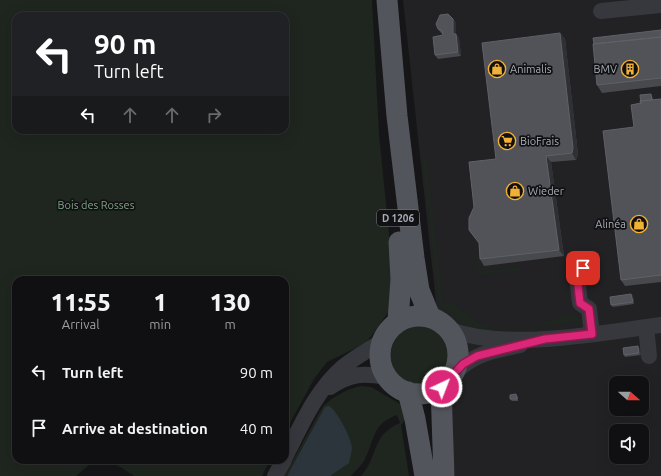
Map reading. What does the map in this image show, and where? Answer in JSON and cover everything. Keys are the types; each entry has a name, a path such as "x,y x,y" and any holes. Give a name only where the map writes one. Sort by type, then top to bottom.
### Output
{"main road":[{"name":"D 1206","path":"387,0 397,116 418,280 422,299 430,317"},
{"name":"D 1206","path":"397,116 398,232 401,279 398,321"},
{"path":"414,316 430,317 444,324 450,330 457,343 459,354 456,368 447,380 424,394 408,392 397,388 382,370 380,358 382,341 386,332 398,321 414,316"},
{"path":"444,476 447,380"},
{"path":"408,392 415,419 425,476"}],"street":[{"path":"601,11 661,5"},
{"path":"583,268 578,286 580,303 589,309 592,334"},
{"path":"450,330 474,338 545,339 654,326 649,356"},
{"path":"447,380 468,361 477,356 545,339"},
{"path":"289,449 308,412 341,368 382,341"},
{"path":"321,393 342,380 352,376 364,374 387,377"},
{"path":"276,476 282,464"}],"shaded area":[{"path":"403,0 661,0 661,476 455,476"},
{"path":"329,406 340,419 351,442 352,449 349,463 330,476 287,476 325,407"}],"green space":[{"name":"Bois des Rosses","path":"0,0 372,0 379,134 392,264 390,310 366,343 327,362 314,379 289,425 289,276 12,276 12,464 90,464 76,476 0,476"},
{"path":"428,157 427,163 443,304 453,303 471,319 495,330 530,326 569,315 577,317 581,321 495,331 466,328 439,303 422,158"},
{"path":"477,256 480,258 481,271 519,267 519,271 479,275"},
{"path":"418,322 430,325 441,331 447,342 450,354 447,366 441,377 430,383 418,386 406,383 395,377 389,366 386,354 389,342 395,331 406,325"},
{"path":"362,386 371,387 400,404 405,420 401,425 409,476 361,476 371,461 376,446 384,434 400,423 397,415 383,423 375,433 365,459 351,476 284,476 323,406 341,393"},
{"path":"115,464 268,464 262,476 134,476"}],"building":[{"path":"448,14 453,19 453,34 456,34 458,52 435,55 433,37 443,35 442,31 438,29 436,24 440,15"},
{"path":"661,30 661,37 594,44 593,38"},
{"path":"560,33 573,148 572,153 546,156 559,250 480,259 479,243 469,230 469,218 474,207 469,162 496,159 482,43"},
{"name":"BMV","path":"661,37 661,78 597,85 593,44"},
{"path":"651,94 652,100 641,101 640,95"},
{"name":"Alinéa","path":"661,99 661,275 621,280 603,131 634,127 631,105 641,103 640,101"},
{"path":"631,294 633,302 611,305 610,297"},
{"path":"638,346 639,353 624,355 623,348"},
{"path":"516,394 517,399 510,399 510,395"}],"place":[{"name":"Animalis","path":"497,69"},
{"name":"BMV","path":"630,69"},
{"name":"BioFrais","path":"507,141"},
{"name":"Wieder","path":"515,191"},
{"name":"Alinéa","path":"639,224"}],"route":[{"path":"442,387 463,364 477,356 545,339 592,334 589,309 580,303 578,286 583,268"}]}
